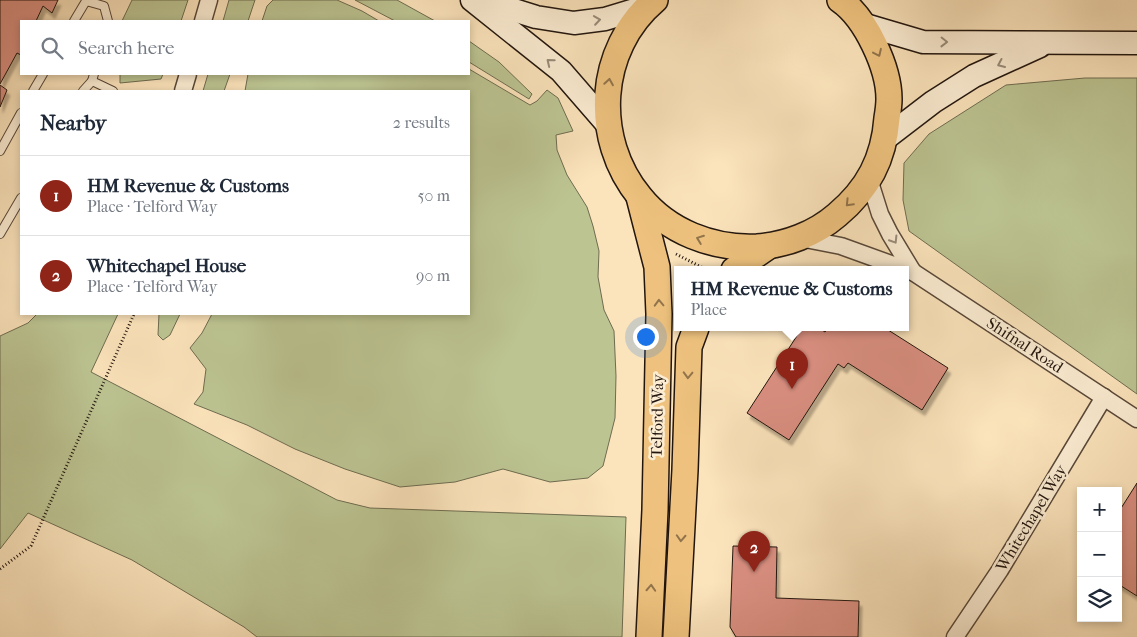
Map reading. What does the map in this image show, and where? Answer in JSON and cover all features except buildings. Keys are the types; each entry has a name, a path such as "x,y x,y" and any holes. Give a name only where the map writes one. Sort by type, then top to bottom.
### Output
{"main road":[{"path":"651,3 631,26 618,48 610,73 607,124 618,163 639,197 660,217 685,233 712,243 740,247 769,246 800,238 827,223 851,203 869,179 879,159 886,138 889,98 881,59 862,24 843,1"},
{"name":"Telford Way","path":"639,197 658,267 659,314 655,510 648,637"},
{"path":"740,266 769,246"},
{"name":"Telford Way","path":"676,637 689,348 695,331"}],"street":[{"path":"203,20 209,0"},
{"path":"472,0 560,71 607,124"},
{"path":"482,0 536,17 574,23 605,19 651,3"},
{"path":"862,24 923,42 1137,43"},
{"path":"886,138 932,102 974,76 1046,44"},
{"path":"183,90 188,75"},
{"name":"Shifnal Road","path":"869,179 880,214 913,272"},
{"name":"Shifnal Road","path":"800,238 841,246 896,266"},
{"name":"Shifnal Road","path":"909,271 1137,419"},
{"name":"Whitechapel Way","path":"955,637 1000,570 1104,397"}],"lane":[{"path":"75,20 86,1 104,6 108,20"},
{"path":"34,90 42,75"},
{"path":"84,90 93,77 112,90"},
{"path":"0,151 20,114"},
{"path":"0,234 20,200"}],"path":[{"path":"654,254 667,250 699,266"},
{"path":"0,569 30,546 134,315"}],"green space":[{"path":"132,0 188,0 181,20 122,20"},
{"path":"229,0 255,0 248,20 223,20"},
{"path":"273,0 337,0 377,20 262,20 267,6"},
{"path":"355,0 397,0 433,20 393,20"},
{"path":"470,42 499,62 532,94 529,99 470,63"},
{"path":"470,70 530,105 537,101 547,90 558,98 573,131 556,135 557,150 567,175 587,207 593,226 599,251 598,277 604,310 614,331 615,418 603,466 588,478 550,482 503,469 455,482 400,487 345,469 295,449 247,425 194,404 203,392 206,369 190,348 202,333 211,315 470,315 470,90 245,90 248,75 470,75"},
{"path":"120,75 163,75 161,79 120,83"},
{"path":"208,75 230,75 224,90 203,90"},
{"path":"1085,78 1137,78 1137,394 909,231 903,200 904,163 929,134 1006,85"},
{"path":"36,315 118,315 91,372 337,500 370,508 626,517 622,637 257,637 244,627 132,560 28,513 0,549 0,336 28,323"},
{"path":"159,315 180,315 170,335 163,340 158,335"}],"place":[{"name":"HM Revenue & Customs","path":"792,389"},
{"name":"Whitechapel House","path":"754,572"}]}
